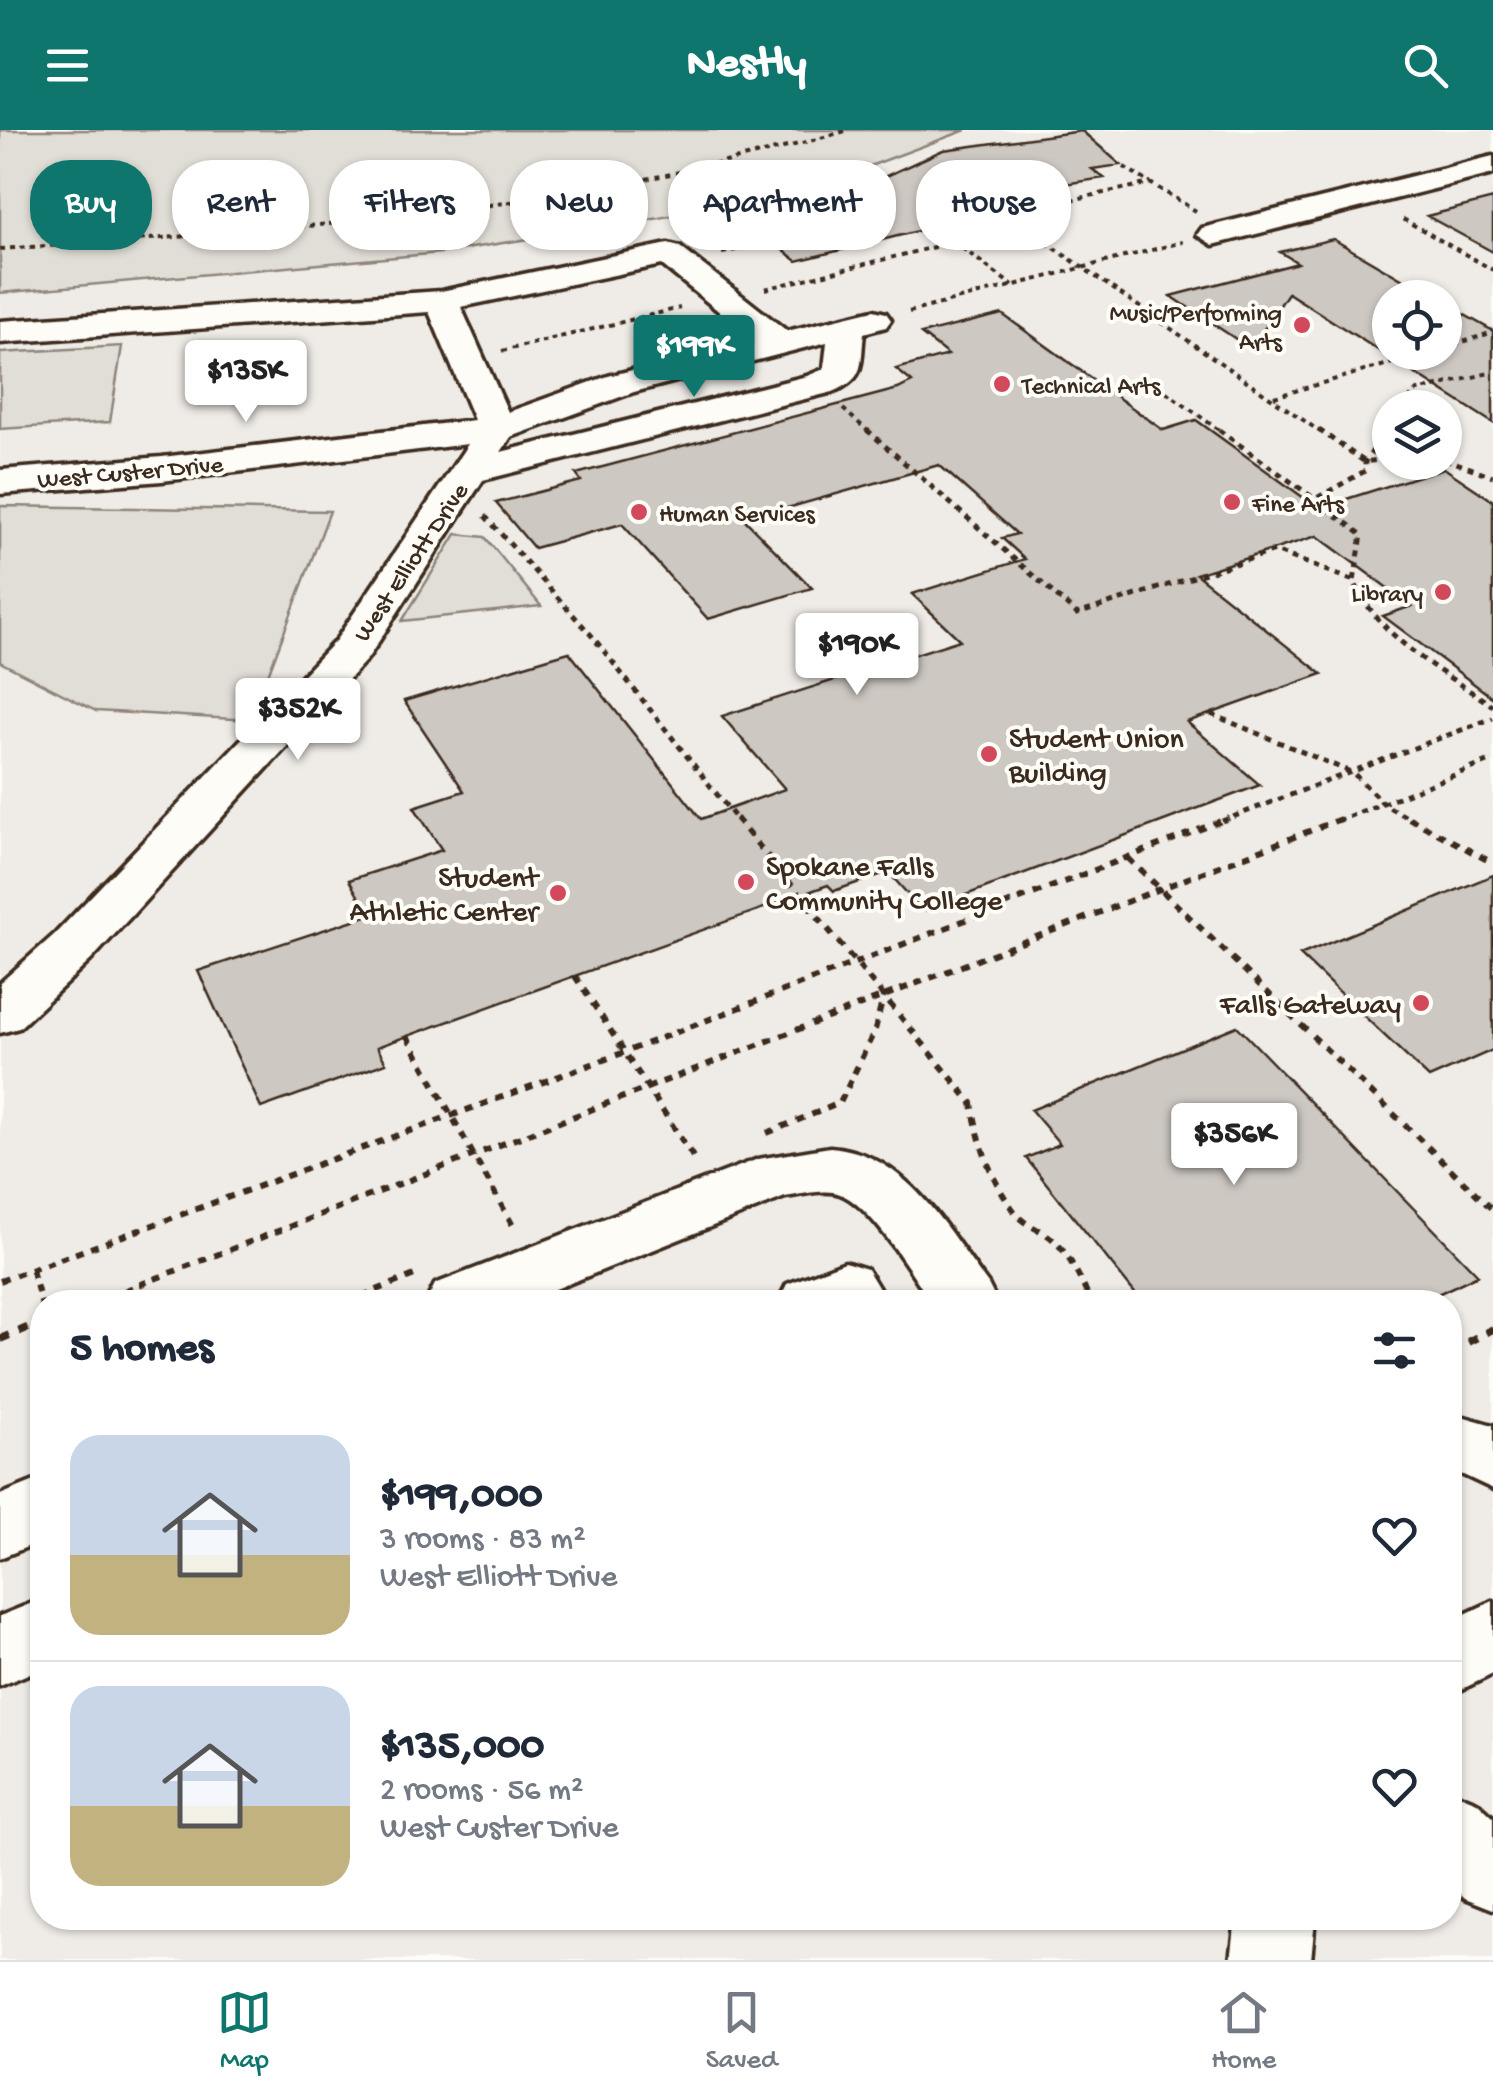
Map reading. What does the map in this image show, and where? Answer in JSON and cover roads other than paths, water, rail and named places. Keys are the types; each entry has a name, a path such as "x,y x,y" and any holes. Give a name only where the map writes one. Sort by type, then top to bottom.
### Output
{"street":[{"path":"1223,232 1493,165"},
{"path":"0,332 441,301 668,254 781,344"},
{"path":"441,301 497,428 622,384 861,324 841,375 820,384 466,475"},
{"name":"West Elliott Drive","path":"0,1014 86,932 352,648 497,428"},
{"name":"West Custer Drive","path":"0,482 162,469 497,428"},
{"path":"445,1285 780,1175 822,1170 858,1176 894,1208 957,1290"},
{"path":"0,1527 30,1513"},
{"path":"1462,1653 1493,1635"},
{"path":"0,1652 30,1638"},
{"path":"1462,1840 1493,1870"},
{"path":"1270,1960 1274,1930"}],"place":[{"name":"Music/Performing Arts","path":"1302,325"},
{"name":"Technical Arts","path":"1002,384"},
{"name":"Fine Arts","path":"1232,502"},
{"name":"Human Services","path":"639,512"},
{"name":"Library","path":"1443,592"},
{"name":"Student Union Building","path":"989,754"},
{"name":"Spokane Falls Community College","path":"746,882"},
{"name":"Student Athletic Center","path":"558,893"},
{"name":"Falls Gateway","path":"1421,1003"}]}
